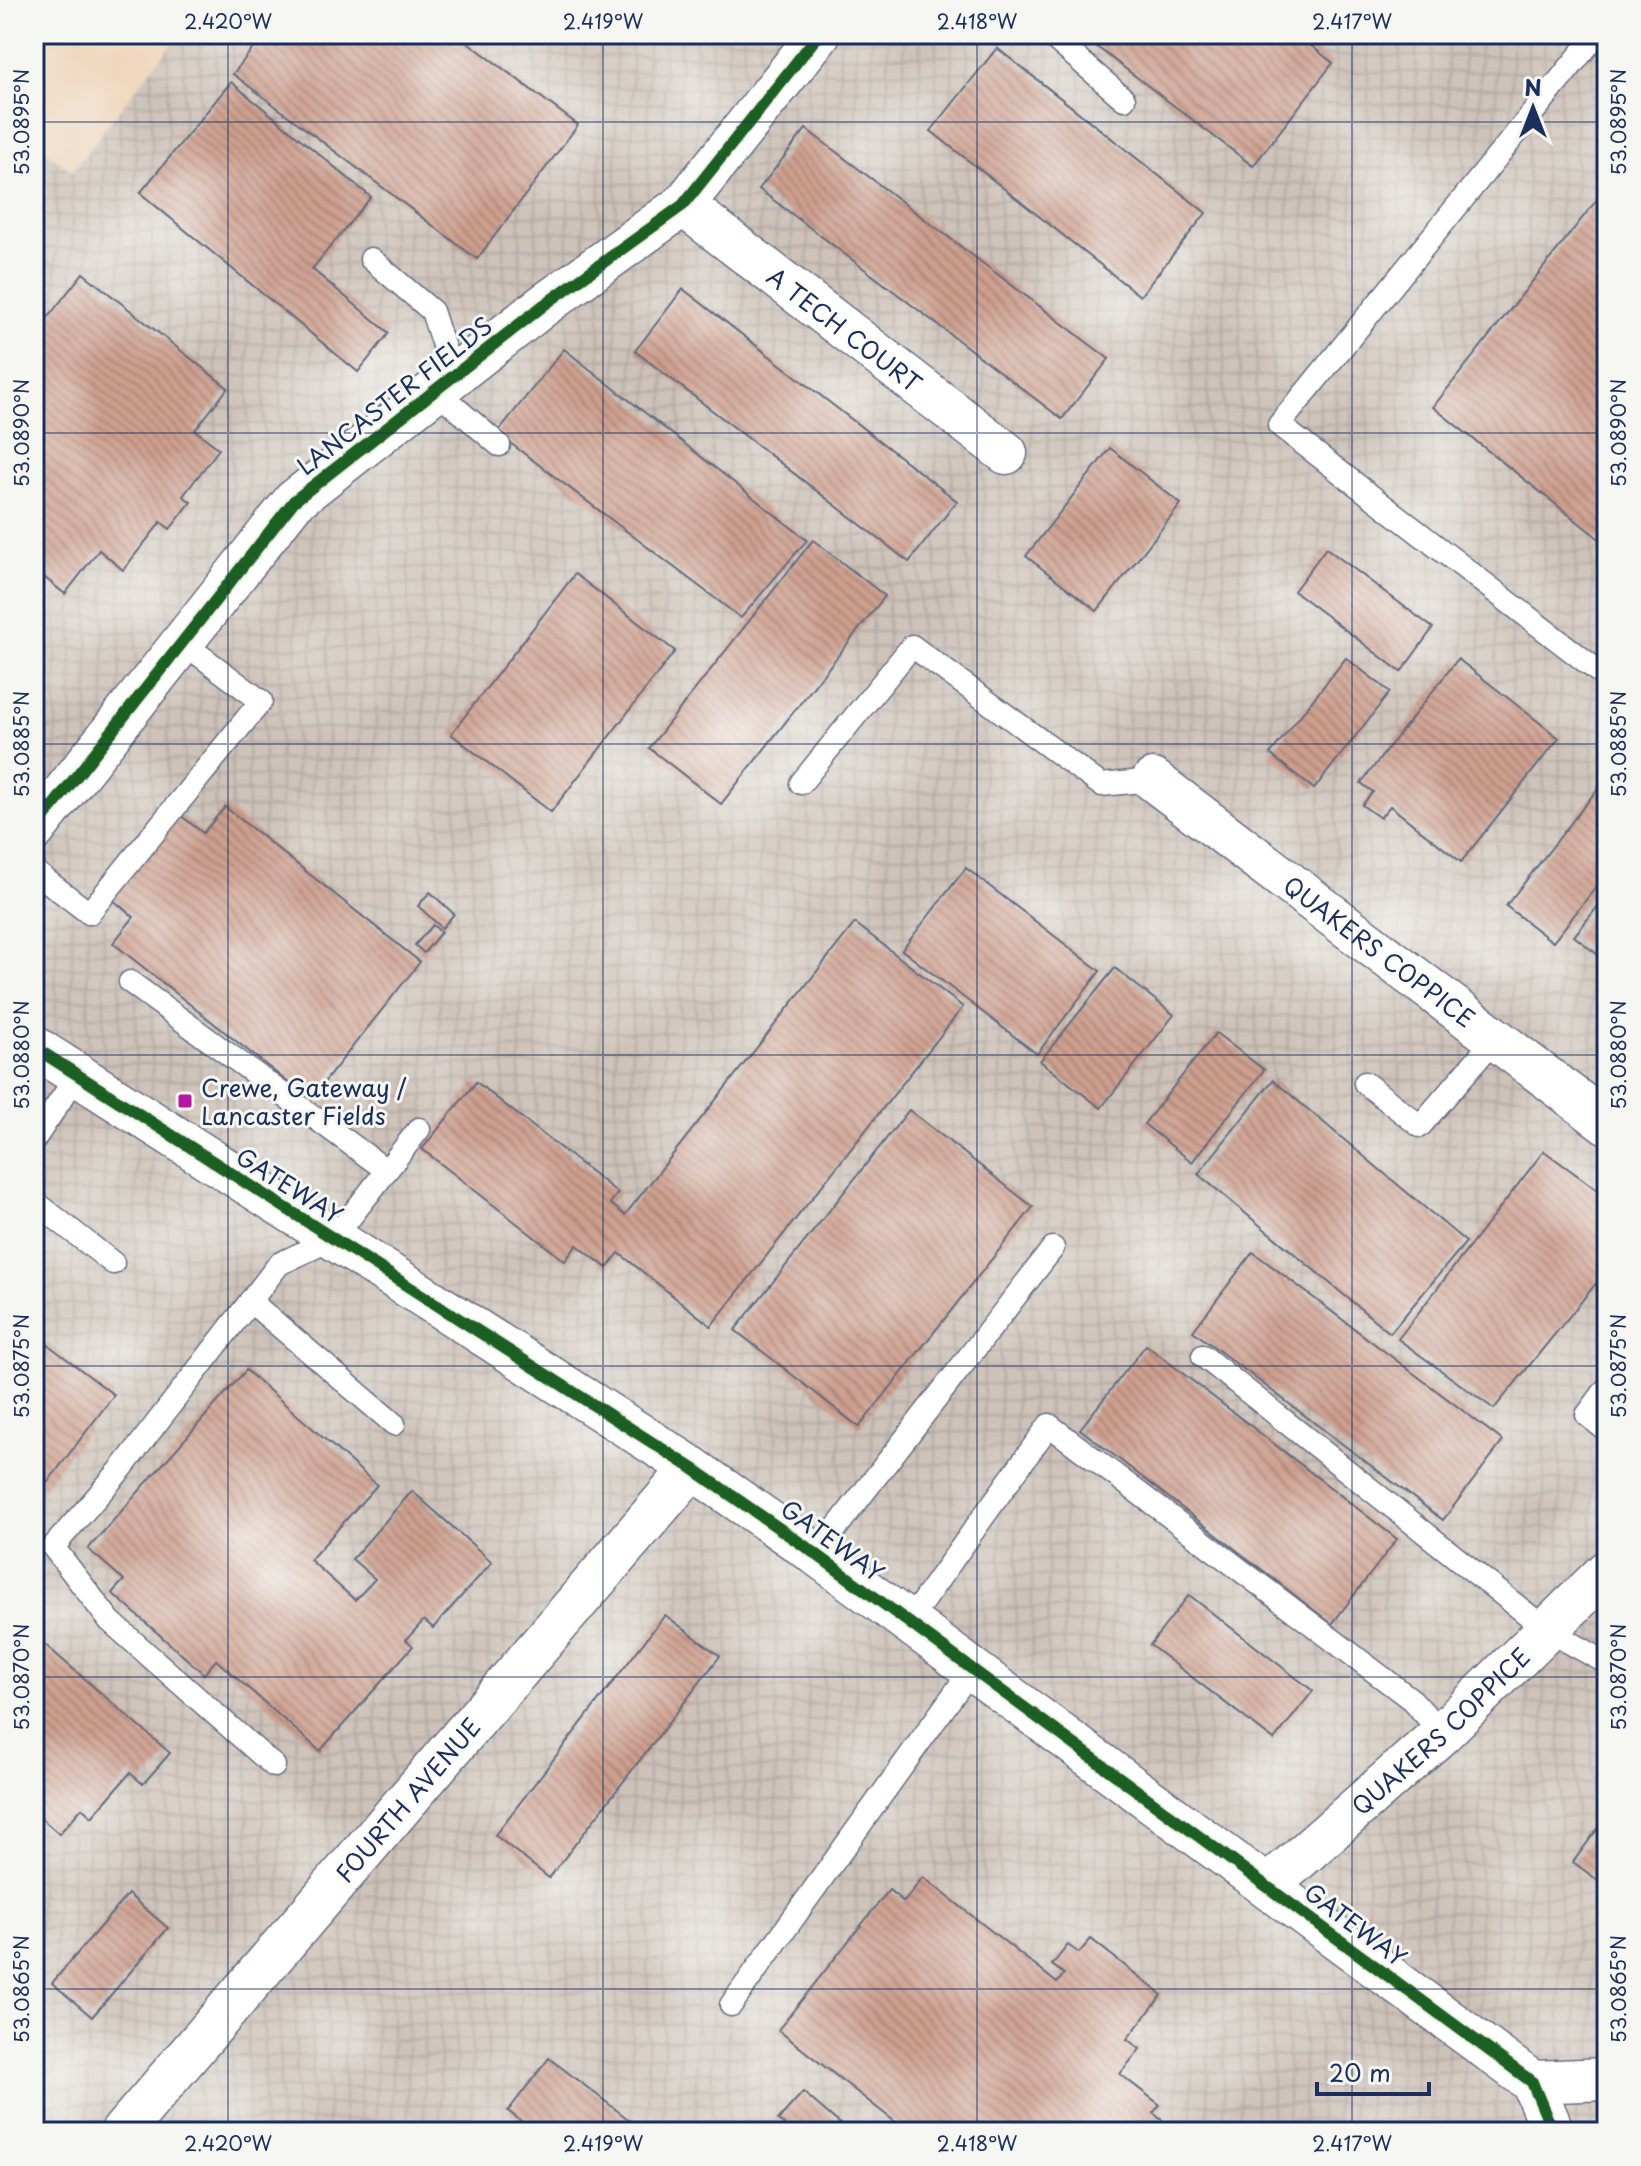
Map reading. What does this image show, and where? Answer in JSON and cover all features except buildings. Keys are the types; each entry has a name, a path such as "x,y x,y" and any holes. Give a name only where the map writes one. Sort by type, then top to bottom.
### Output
{"street":[{"name":"LANCASTER FIELDS","path":"34,830 294,501 444,383 683,205 819,34"},
{"name":"A TECH COURT","path":"683,205 1006,453"},
{"name":"QUAKERS COPPICE","path":"1153,780 1607,1123"},
{"name":"GATEWAY","path":"34,1047 76,1077 692,1468 816,1554 1532,2082"},
{"name":"FOURTH AVENUE","path":"122,2132 692,1468"},
{"name":"QUAKERS COPPICE","path":"1268,1886 1442,1733 1607,1571"},
{"path":"1553,2132 1532,2082 1607,2079"}],"lane":[{"path":"1049,34 1124,99"},
{"path":"1597,34 1279,425 1607,678"},
{"path":"371,259 432,311 444,383 499,445"},
{"path":"34,871 89,913 261,701 182,642"},
{"path":"801,783 912,646 1101,785 1153,780"},
{"path":"130,982 386,1170"},
{"path":"1365,1083 1420,1126 1495,1039"},
{"path":"34,1140 76,1077"},
{"path":"274,1766 110,1621 53,1547 122,1468 279,1264 334,1238 419,1129"},
{"path":"34,1201 113,1263"},
{"path":"816,1554 1053,1248"},
{"path":"250,1301 394,1424"},
{"path":"1203,1356 1547,1630 1607,1663"},
{"path":"1607,1388 1587,1415 1607,1431"},
{"path":"908,1622 1049,1425 1412,1700 1442,1733"},
{"path":"731,2005 972,1669"}],"shaded area":[{"path":"34,34 179,34 72,171 34,143"},
{"path":"179,34 1607,34 1607,2132 34,2132 34,143 72,171"}],"cycle path":[{"path":"34,830 294,501 544,305 683,205 819,34"},
{"path":"34,1047 692,1468 816,1554 1532,2082 1553,2132"}],"place":[{"name":"Crewe, Gateway / Lancaster Fields","path":"185,1101"}]}
